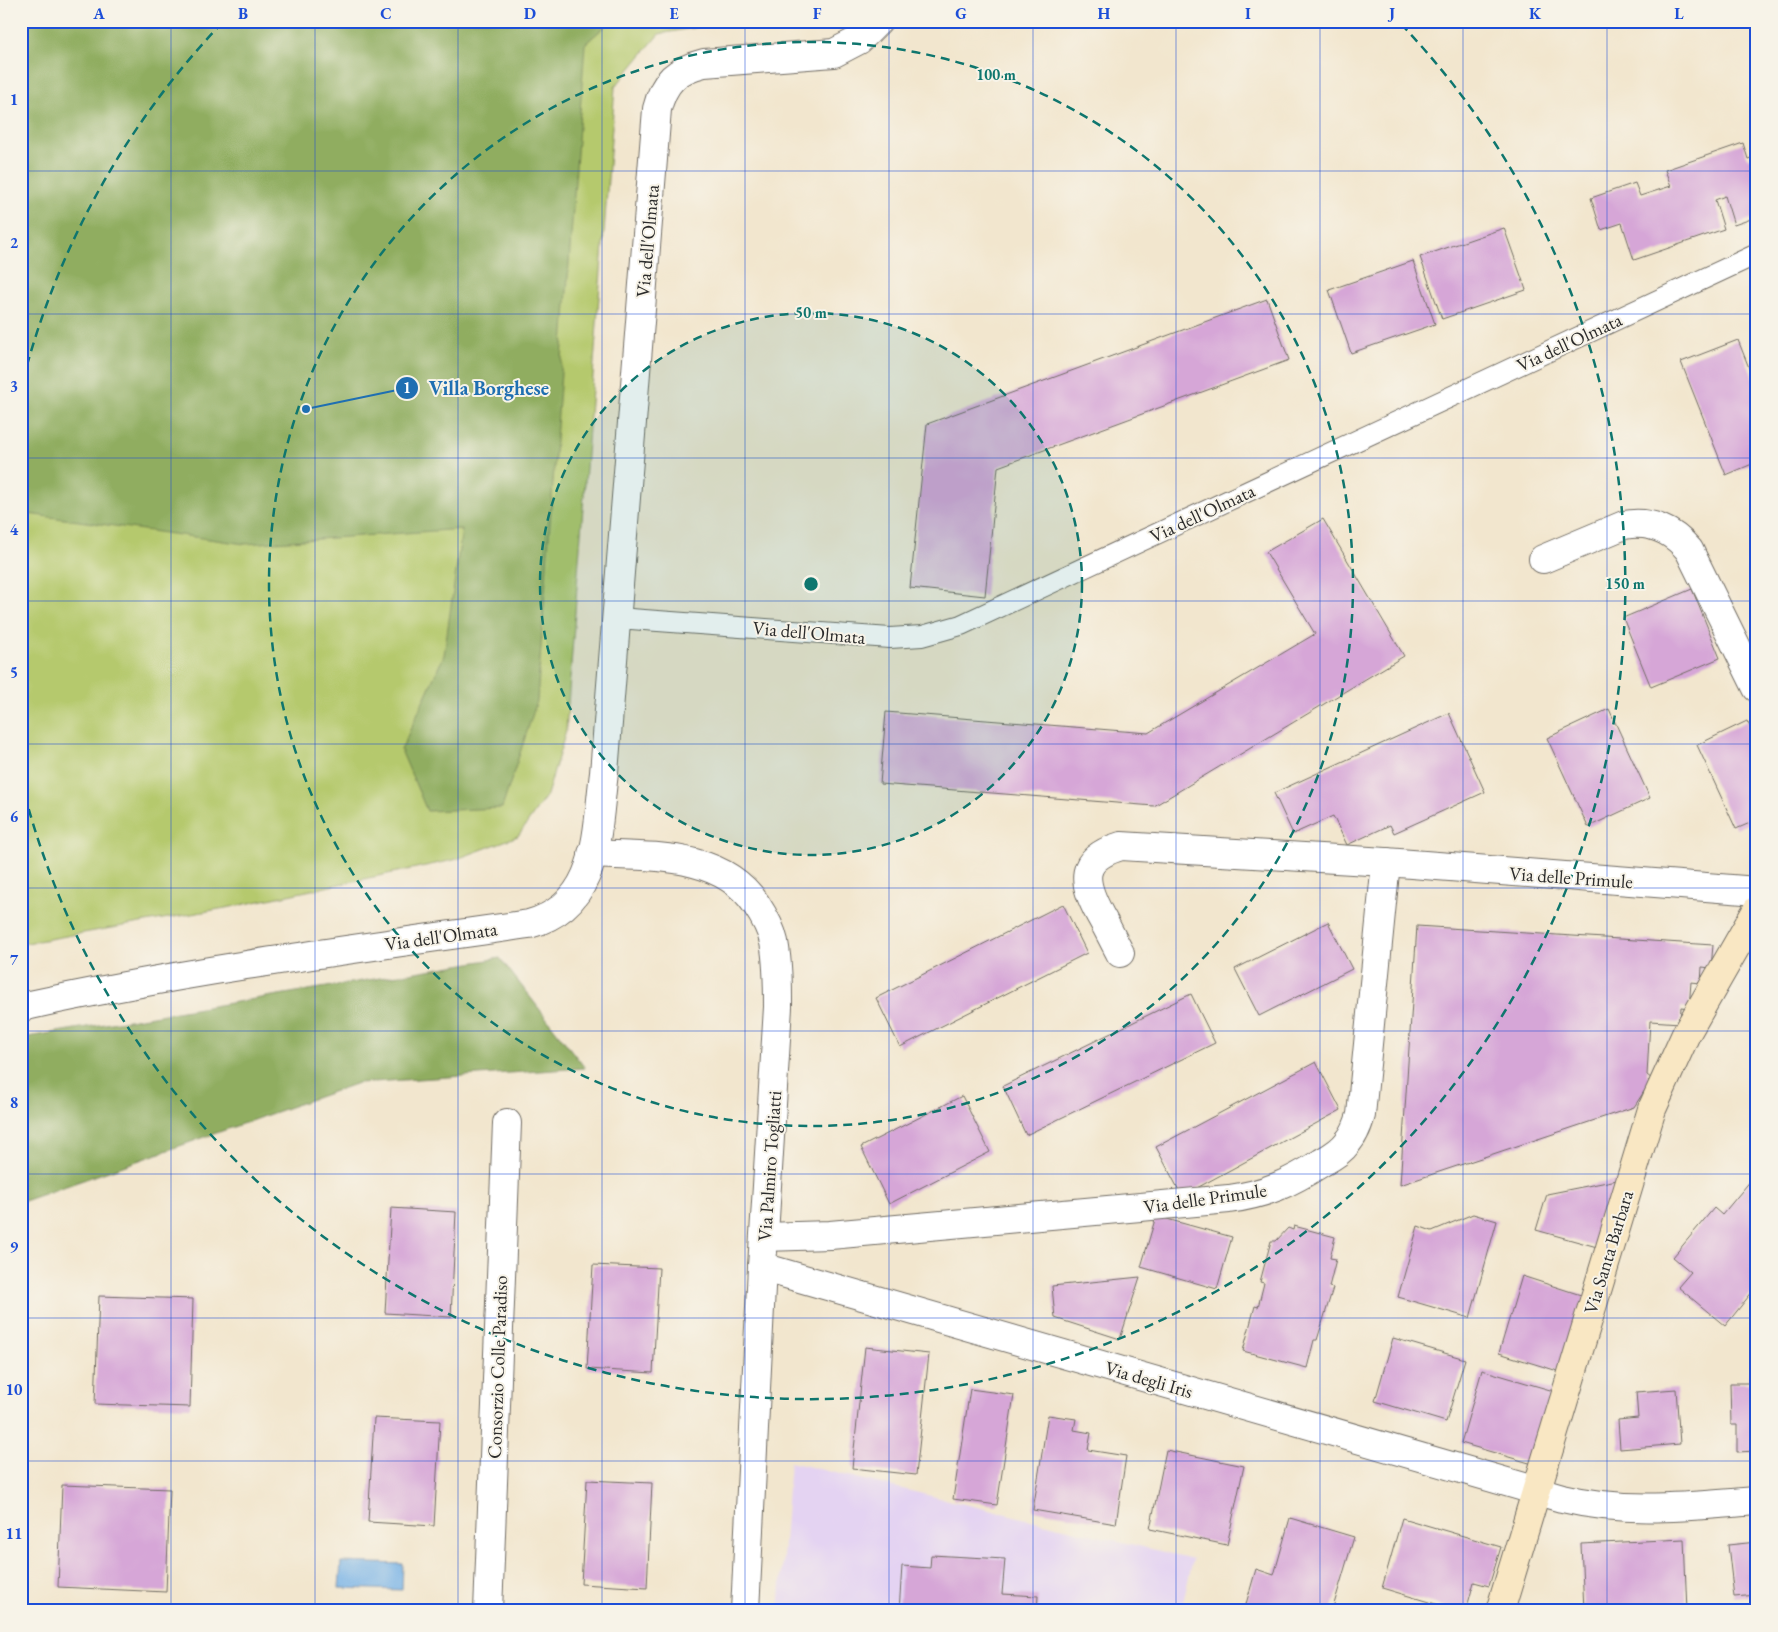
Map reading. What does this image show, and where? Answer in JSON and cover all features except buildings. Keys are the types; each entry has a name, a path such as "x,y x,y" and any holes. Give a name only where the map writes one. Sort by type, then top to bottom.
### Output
{"street":[{"name":"Via dell'Olmata","path":"21,1007 242,965 529,924 542,920 563,908 577,893 589,869 604,773 657,109 663,92 673,78 686,68 704,63 834,53 859,40 874,24"},
{"path":"1543,559 1624,525 1648,524 1668,531 1683,542 1693,557 1757,688"},
{"name":"Via delle Primule","path":"1120,953 1091,897 1086,881 1090,866 1096,857 1110,849 1121,846 1386,862 1757,891"},
{"name":"Via Palmiro Togliatti","path":"592,854 669,859 710,868 733,880 743,888 758,907 770,928 774,942 778,971 778,1006 762,1267 746,1611"},
{"name":"Via delle Primule","path":"764,1237 830,1235 1229,1198 1257,1194 1304,1174 1342,1149 1354,1134 1361,1115 1386,862"},
{"name":"Via Santa Barbara","path":"1500,1611 1652,1109 1686,1034 1757,910"},
{"name":"Consorzio Colle Paradiso","path":"488,1611 507,1123"},
{"name":"Via degli Iris","path":"762,1267 1576,1502 1624,1508 1669,1508 1757,1501"}],"lane":[{"name":"Via dell'Olmata","path":"617,618 890,638 928,635 961,625 1757,254"}],"shaded area":[{"path":"790,1462 1193,1559 1181,1611 779,1611"}],"green space":[{"path":"21,21 732,21 659,34 615,87 566,731 547,795 518,836 454,860 231,907 21,944"},
{"path":"21,21 611,21 585,44 537,701 502,808 427,811 401,750 444,655 462,529 245,544 21,513"},
{"path":"500,958 585,1068 358,1083 21,1202 21,1038"}],"water":[{"path":"341,1562 403,1564 402,1590 339,1588"}],"place":[{"name":"Villa Borghese","path":"306,409"}]}
